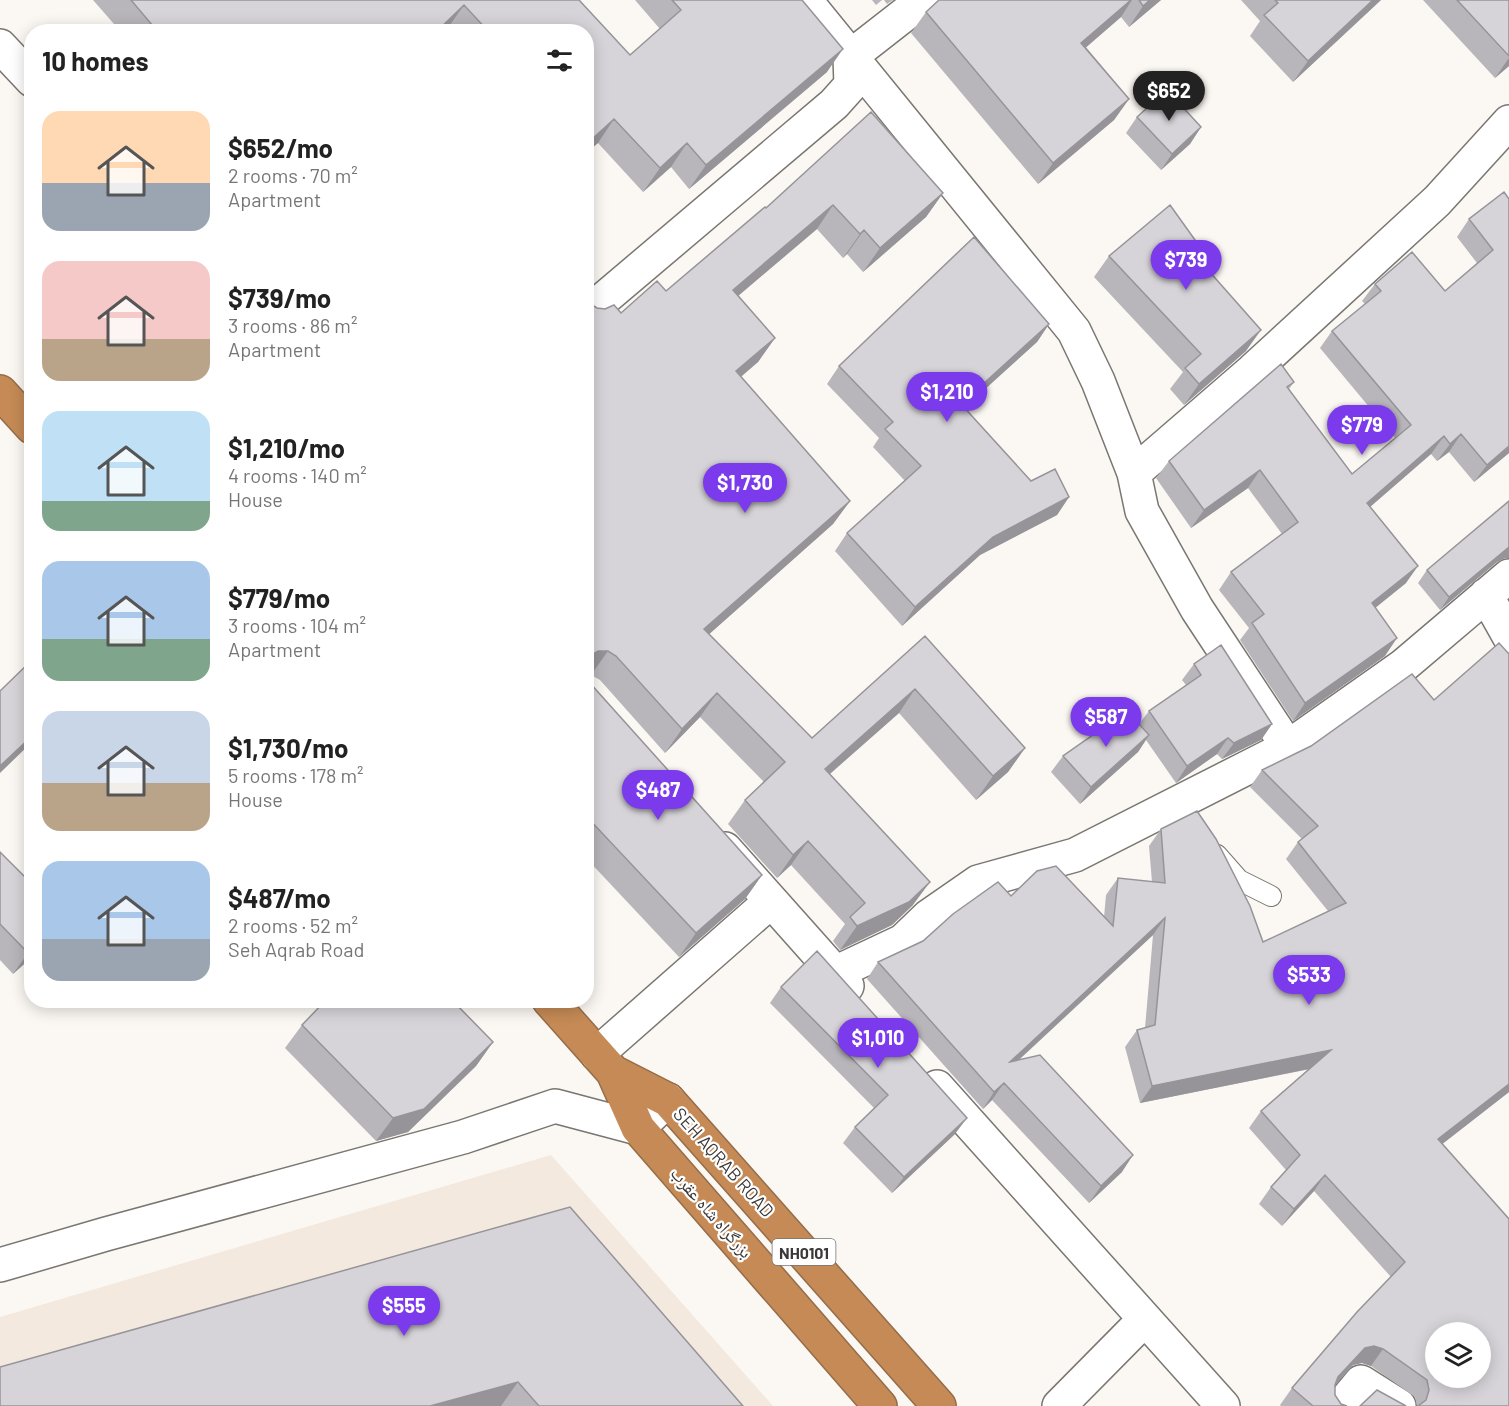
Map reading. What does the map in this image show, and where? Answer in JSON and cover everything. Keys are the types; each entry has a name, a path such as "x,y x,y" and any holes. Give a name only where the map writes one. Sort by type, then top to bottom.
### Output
{"highway":[{"path":"0,392 24,418"},
{"name":"SEH AQRAB ROAD","path":"556,1008 605,1063 638,1128"},
{"name":"SEH AQRAB ROAD","path":"605,1063 668,1100 939,1406"},
{"name":"بزرگراه شاه عقرب","path":"638,1128 880,1406"}],"street":[{"path":"805,0 1074,331 1098,381 1134,473 1142,510 1197,609 1288,747"},
{"path":"850,57 923,0"},
{"path":"0,46 24,72"},
{"path":"594,307 834,104 851,85 850,57"},
{"path":"1134,473 1252,371 1437,201 1509,122"},
{"path":"835,973 903,940 929,916 978,882 1075,855 1187,809 1288,747 1403,666 1497,586 1509,636"},
{"path":"702,823 867,1008"},
{"path":"605,1063 771,901"},
{"path":"915,1062 1223,1406"},
{"path":"0,1265 463,1137 555,1106 638,1128 668,1100"},
{"path":"1059,1406 1145,1319"},
{"path":"1341,1406 1361,1382 1399,1406"}],"lane":[{"path":"1204,835 1239,880 1271,896"}],"shaded area":[{"path":"551,1155 773,1406 0,1406 0,1317"}],"building":[{"path":"131,0 579,0 630,55 681,10 672,0 802,0 843,49 706,165 687,143 660,168 614,119 594,137 594,24 482,24 464,5 444,24 151,24"},
{"path":"939,0 1131,0 1081,43 1129,99 1053,163 926,12"},
{"path":"1139,0 1150,0 1143,6"},
{"path":"1275,0 1373,0 1308,61 1264,15 1278,3"},
{"path":"1457,0 1509,0 1509,56"},
{"path":"1167,90 1201,127 1172,154 1137,117"},
{"path":"871,112 943,193 880,248 864,230 860,234 833,205 733,290 775,338 736,371 850,501 704,629 812,738 925,636 1025,748 993,776 915,689 825,769 930,882 909,902 857,926 850,917 865,903 808,841 793,855 745,800 785,762 717,693 682,729 616,656 608,651 594,654 594,306 605,309 614,305 621,313 657,281 666,291 766,208"},
{"path":"1504,192 1509,199 1509,446 1487,465 1461,434 1450,444 1444,436 1367,503 1418,566 1372,603 1397,638 1305,703 1252,623 1264,614 1231,572 1298,522 1260,470 1204,510 1169,461 1281,364 1294,382 1287,387 1352,474 1411,425 1332,331 1381,291 1375,284 1412,252 1445,291 1493,250 1469,219"},
{"path":"1170,205 1200,247 1193,253 1261,330 1199,384 1185,368 1201,354 1109,256"},
{"path":"974,237 1049,324 961,404 1031,481 1055,469 1069,497 993,537 915,607 847,533 921,466 885,429 893,422 839,366"},
{"path":"1509,501 1509,547 1449,597 1427,570"},
{"path":"1499,643 1509,654 1509,1084 1438,1139 1509,1219 1509,1406 1418,1406 1426,1400 1429,1388 1491,1388 1491,1322 1425,1322 1425,1379 1383,1349 1374,1346 1365,1348 1338,1377 1335,1385 1335,1395 1341,1404 1347,1406 1313,1406 1292,1388 1357,1312 1405,1262 1325,1175 1294,1209 1271,1187 1300,1155 1261,1111 1331,1050 1152,1086 1137,1030 1155,1025 1165,918 1010,1062 1040,1055 1133,1155 1101,1186 1004,1083 994,1092 878,962 923,941 953,914 998,882 1011,896 1037,871 1056,866 1113,926 1118,878 1165,883 1161,829 1197,811 1216,839 1250,906 1263,942 1346,903 1298,842 1318,826 1262,770 1311,746 1412,674 1434,700"},
{"path":"1221,645 1272,724 1234,743 1228,738 1187,766 1149,711 1201,675 1194,664"},
{"path":"24,668 24,744 0,766 0,691"},
{"path":"594,688 762,875 696,933 594,825"},
{"path":"1127,711 1149,735 1091,787 1063,756"},
{"path":"0,852 24,876 24,949 0,924"},
{"path":"817,951 967,1118 904,1177 855,1127 888,1095 781,987"},
{"path":"318,1008 460,1008 493,1042 424,1109 393,1118 302,1025"},
{"path":"570,1207 743,1406 539,1406 518,1382 430,1406 0,1406 0,1367"},
{"path":"1377,1390 1406,1406 1360,1406"}]}
